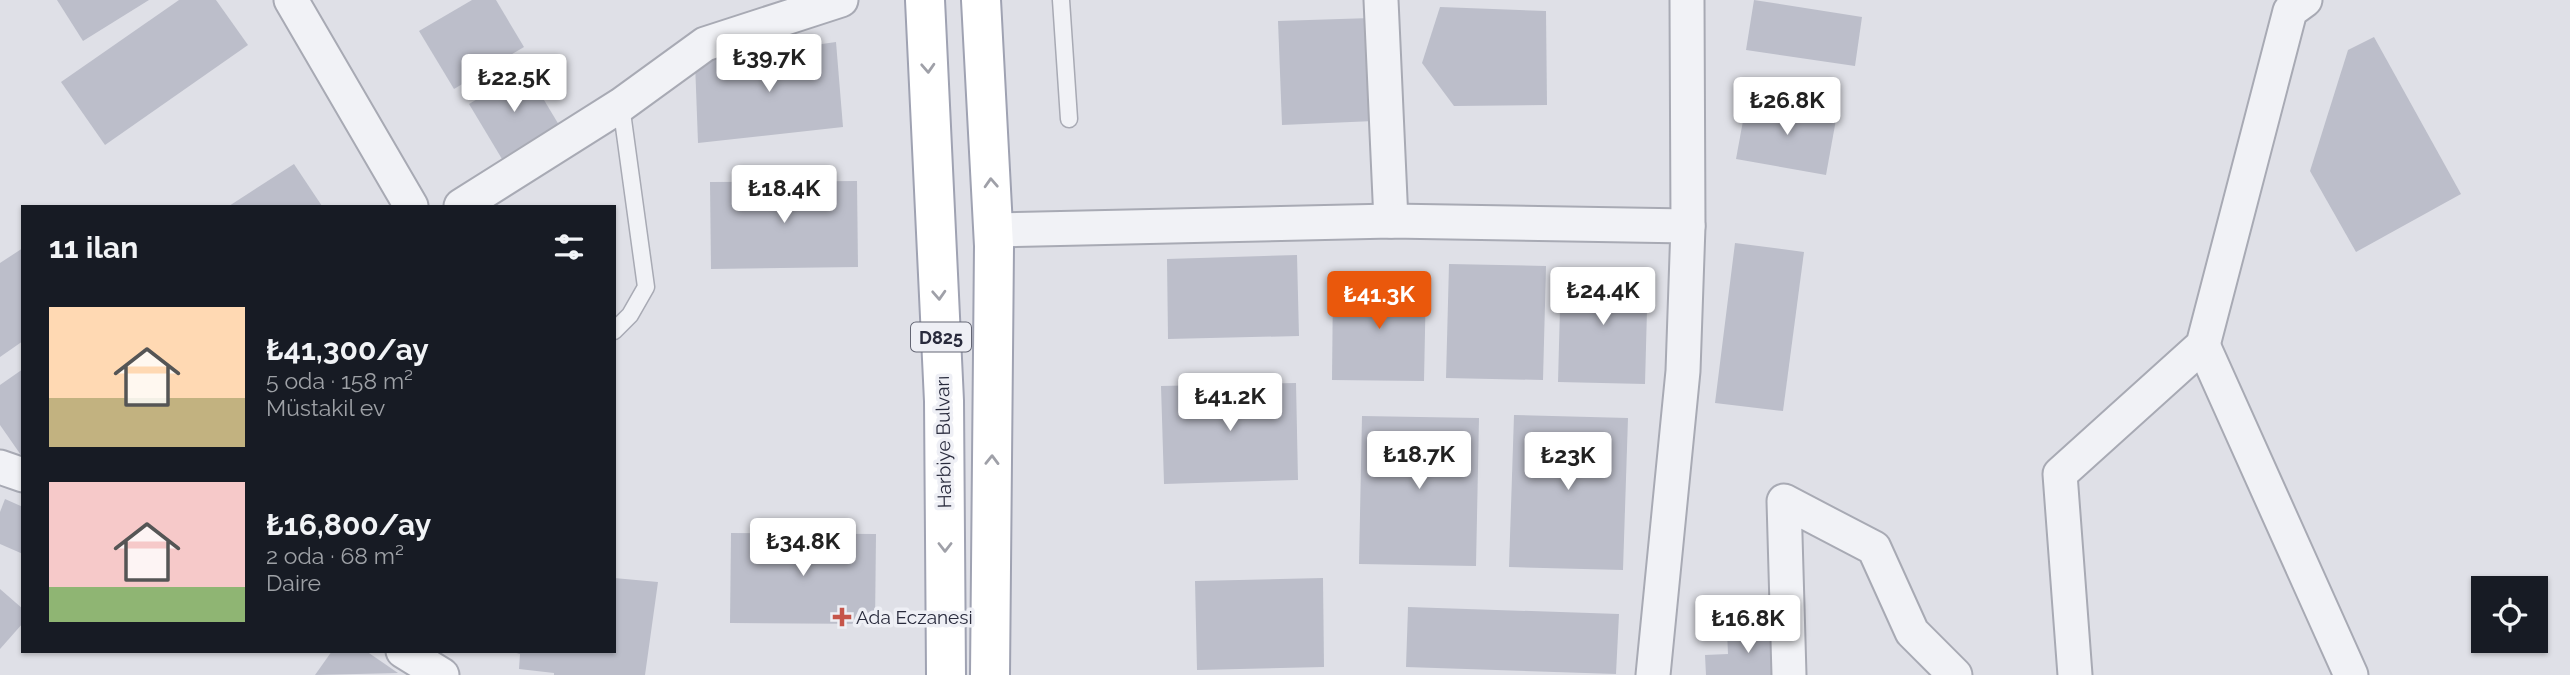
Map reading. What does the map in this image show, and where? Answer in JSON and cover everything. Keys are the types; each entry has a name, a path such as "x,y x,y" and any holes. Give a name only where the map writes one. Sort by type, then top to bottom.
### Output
{"main road":[{"name":"Harbiye Bulvarı","path":"925,0 944,401 946,675"},
{"name":"D825","path":"981,0 993,230 990,675"}],"street":[{"path":"291,0 410,205"},
{"path":"463,205 621,105 705,44 841,0"},
{"path":"1381,0 1391,222"},
{"path":"1653,675 1682,371 1688,226 1688,0"},
{"path":"2076,675 2060,474 2203,345 2290,11 2305,0"},
{"path":"993,230 1391,222 1688,226"},
{"path":"2203,345 2351,675"},
{"path":"0,467 21,474"},
{"path":"1789,675 1784,501 1874,548 1912,632 1955,675"},
{"path":"407,653 434,668"}],"lane":[{"path":"1062,0 1069,119"},
{"path":"616,329 630,315 646,287 621,105"}],"building":[{"path":"57,0 149,0 83,41"},
{"path":"179,0 216,0 248,45 105,145 61,82"},
{"path":"472,0 496,0 524,47 454,89 419,31"},
{"path":"1754,0 1862,17 1855,66 1746,50"},
{"path":"1440,7 1546,11 1547,105 1454,106 1422,63"},
{"path":"1371,18 1374,121 1282,125 1278,21"},
{"path":"2374,37 2461,194 2356,252 2310,171 2348,50"},
{"path":"836,42 843,127 698,143 695,62"},
{"path":"526,70 559,125 502,159 469,104"},
{"path":"1747,99 1837,114 1826,175 1736,159"},
{"path":"294,164 321,205 231,205"},
{"path":"857,181 858,267 711,269 710,182"},
{"path":"1735,243 1804,252 1783,411 1715,403"},
{"path":"21,249 21,342 0,357 0,263"},
{"path":"1297,255 1299,336 1168,339 1167,259"},
{"path":"1449,264 1546,266 1543,380 1446,378"},
{"path":"1561,270 1648,273 1645,384 1558,382"},
{"path":"1333,282 1426,283 1424,381 1332,380"},
{"path":"21,370 21,455 0,425 0,385"},
{"path":"1296,383 1298,480 1164,484 1161,386"},
{"path":"1514,415 1628,418 1623,570 1509,567"},
{"path":"1362,416 1479,418 1476,566 1359,564"},
{"path":"5,499 21,506 21,553 0,544 0,512"},
{"path":"731,533 876,534 875,624 730,623"},
{"path":"616,578 658,582 645,675 554,675 519,669 520,654 516,653 616,653"},
{"path":"1323,578 1324,667 1197,670 1195,581"},
{"path":"0,589 21,607 21,625 0,649"},
{"path":"1408,607 1619,614 1616,674 1406,667"},
{"path":"1779,629 1780,675 1706,675 1705,655 1728,654 1727,631"},
{"path":"331,653 369,653 398,673 315,675"}],"place":[{"name":"Ada Eczanesi","path":"842,617"}]}
